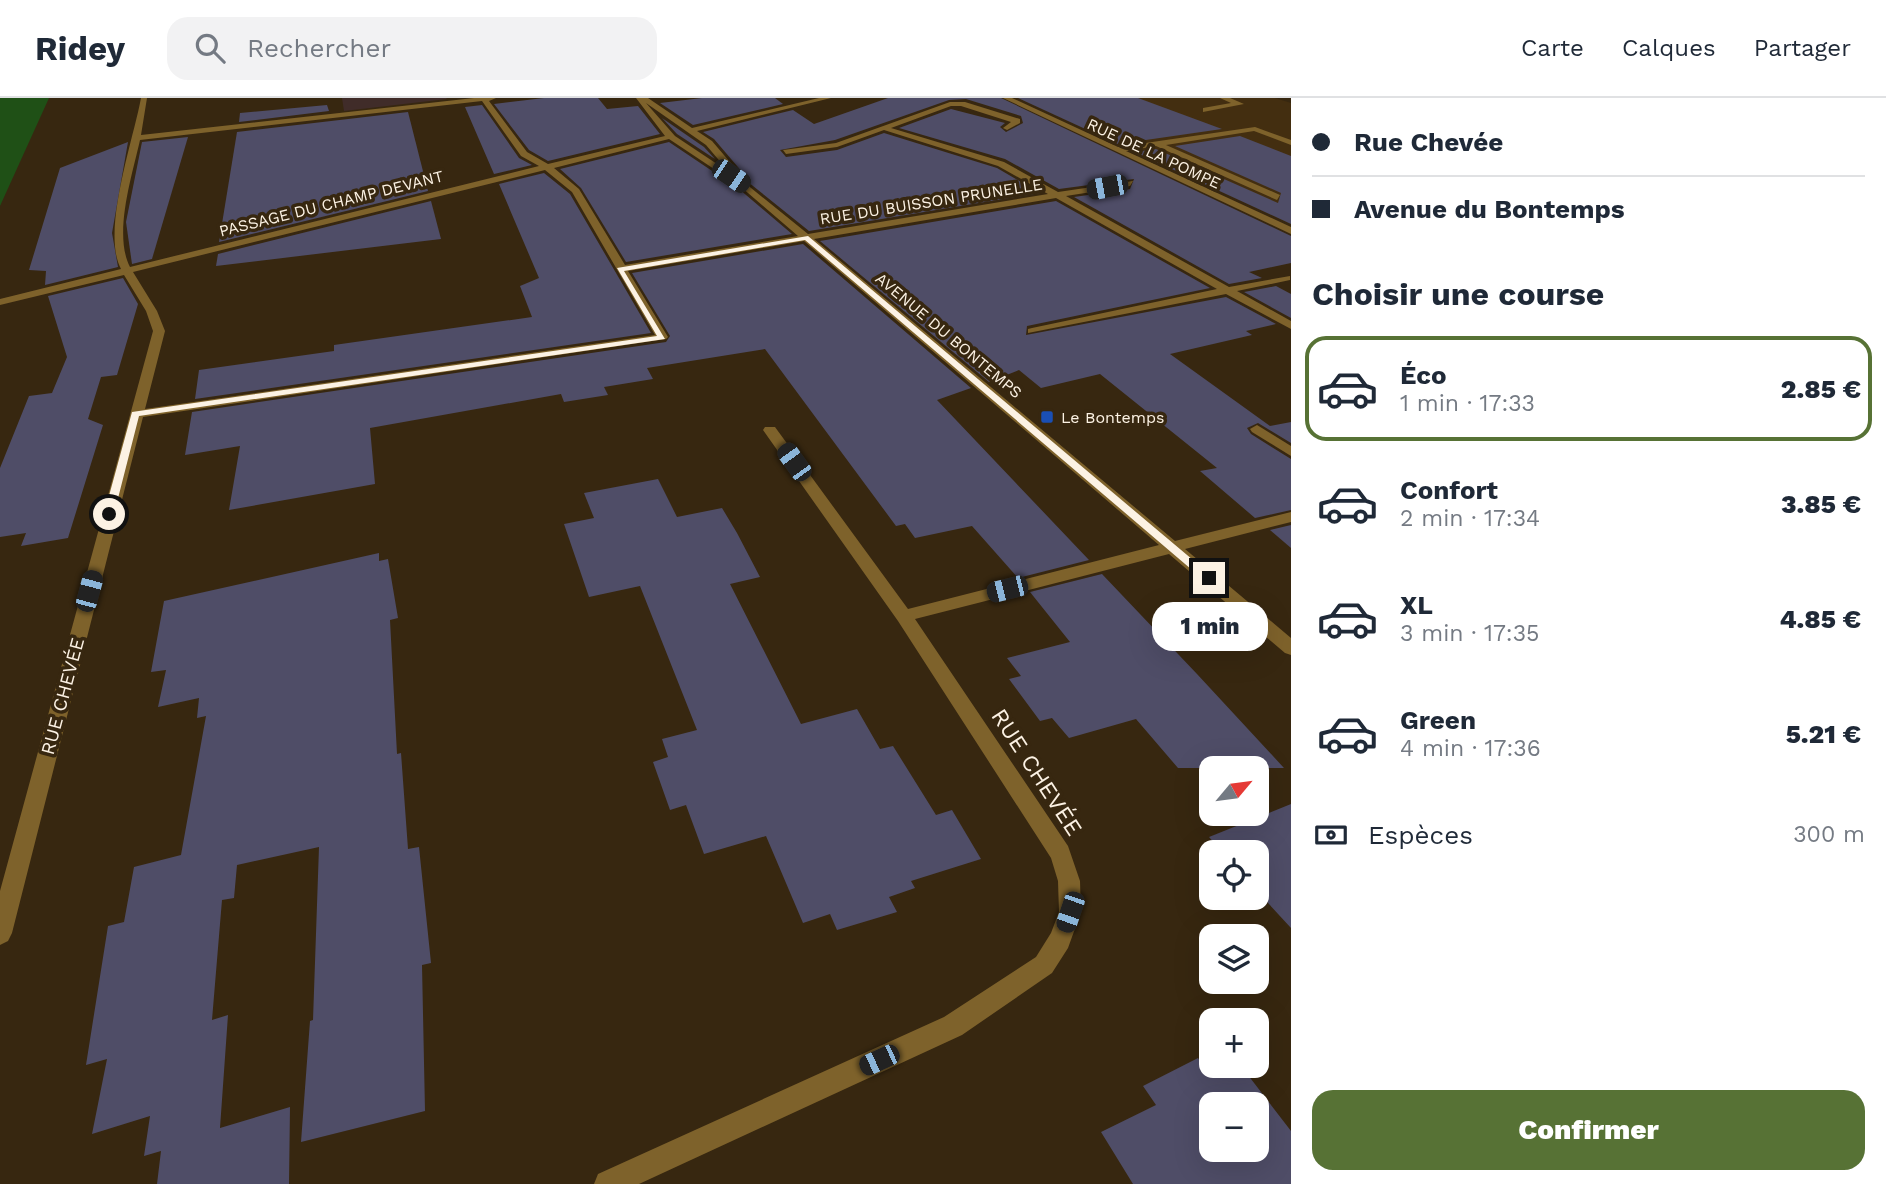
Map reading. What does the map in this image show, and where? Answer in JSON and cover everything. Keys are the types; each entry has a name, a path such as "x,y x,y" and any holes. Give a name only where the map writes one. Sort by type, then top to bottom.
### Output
{"street":[{"name":"RUE CHEVÉE","path":"0,933 159,331 155,318 125,269 117,244 139,138 144,98"},
{"path":"139,138 497,98"},
{"name":"AVENUE DU BONTEMPS","path":"641,98 693,130 719,152 744,185"},
{"name":"AVENUE DU BONTEMPS","path":"641,98 652,119 669,137 744,185 1291,648"},
{"path":"693,130 828,98"},
{"name":"RUE DE LA POMPE","path":"1006,98 1291,231"},
{"path":"1206,110 1240,104 1223,98"},
{"path":"135,414 662,337 567,180 524,153 485,99"},
{"path":"786,152 837,145 950,104 962,104 1017,121 1007,128"},
{"name":"RUE DU BUISSON PRUNELLE","path":"884,128 1001,164 1291,326"},
{"path":"1115,150 1255,129 1291,143"},
{"name":"PASSAGE DU CHAMP DEVANT","path":"0,302 125,269 669,137"},
{"path":"1157,144 1277,197"},
{"name":"RUE DU BUISSON PRUNELLE","path":"620,269 1130,183"},
{"path":"1032,331 1286,278"},
{"path":"1256,429 1291,452"},
{"name":"RUE CHEVÉE","path":"608,1184 953,1026 1044,965 1060,940 1070,912 1069,881 1060,853 904,616 770,430"},
{"path":"904,616 1291,517"}],"shaded area":[{"path":"342,98 446,98 447,99 344,111"},
{"path":"1028,98 1275,98 1291,103 1291,217"}],"green space":[{"path":"0,98 49,98 0,206"}],"building":[{"path":"544,98 598,98 607,109 638,106 660,134 548,161 529,150 494,104"},
{"path":"702,98 775,98 783,104 693,125 660,103"},
{"path":"888,98 1001,98 1291,236 1291,263 1249,272 1262,278 1229,284 1074,197 1130,189 1134,179 1059,189 1005,159 899,128 951,109 1005,123 1000,127 1006,132 1023,123 1021,116 966,99 949,100 835,140 780,150 786,157 837,150 884,133 997,168 1040,193 809,231 743,178 743,173 714,139 703,132 793,110 814,124"},
{"path":"1018,98 1138,98 1222,129 1118,144"},
{"path":"327,105 329,111 239,122 240,113"},
{"path":"482,105 519,158 532,165 494,174 465,107"},
{"path":"408,112 428,191 219,242 237,132"},
{"path":"662,118 704,147 715,159 677,134"},
{"path":"1240,136 1291,156 1291,224 1135,152 1156,149 1278,203 1281,193 1175,146"},
{"path":"188,137 152,259 132,264 126,222 142,142"},
{"path":"128,142 112,233 118,267 45,285 46,271 29,270 60,168"},
{"path":"669,142 739,189 792,234 626,262 581,188 560,169"},
{"path":"544,173 570,194 651,333 195,399 199,370 334,351 334,345 532,317 520,286 539,278 499,184"},
{"path":"431,201 441,239 216,266 218,254"},
{"path":"1056,201 1210,288 1027,326 1026,335 1226,297 1276,324 1246,331 1252,335 1170,354 1270,426 1291,422 1291,443 1258,423 1247,428 1251,434 1291,459 1291,510 1255,518 1200,471 1217,468 1100,374 1041,388 1019,370 989,382 820,241"},
{"path":"803,244 971,388 937,400 1089,560 1018,578 972,526 915,538 905,524 896,526 765,349 647,368 653,379 604,387 608,395 564,402 561,394 370,428 375,484 229,510 240,446 185,455 192,412 666,342 670,336 632,273"},
{"path":"123,278 138,304 117,375 101,377 88,419 103,425 68,538 21,546 26,533 0,537 0,468 29,396 52,393 67,357 48,296"},
{"path":"1276,286 1291,294 1291,318 1244,292"},
{"path":"658,479 677,517 722,508 737,533 760,577 730,584 801,724 857,709 880,749 893,746 936,815 952,810 981,859 911,881 915,888 889,897 897,912 837,930 830,914 803,923 766,836 704,854 686,805 670,810 653,762 668,757 662,739 697,730 640,586 589,597 564,524 594,518 584,493"},
{"path":"1291,525 1291,548 1270,530"},
{"path":"379,553 379,561 388,559 398,618 390,620 397,754 401,753 408,849 419,847 431,963 422,965 425,1111 301,1142 310,1021 313,1020 319,847 237,865 234,898 222,900 212,1020 228,1015 220,1128 290,1107 289,1184 157,1184 161,1151 144,1156 150,1116 92,1134 107,1059 86,1065 108,926 124,922 134,867 181,855 206,716 197,718 199,698 158,707 166,670 151,672 164,601"},
{"path":"1102,574 1284,768 1269,768 1269,756 1199,756 1199,768 1178,768 1136,719 1069,738 1052,718 1040,721 1009,679 1021,676 1007,658 1070,642 1030,592"},
{"path":"1291,804 1291,928 1269,904 1269,840 1212,840 1209,837 1236,826 1269,826 1269,813"},
{"path":"1198,1058 1199,1078 1250,1078 1261,1092 1199,1092 1199,1162 1269,1162 1269,1102 1291,1131 1291,1184 1133,1184 1101,1132 1156,1105 1143,1086"}],"place":[{"name":"Le Bontemps","path":"1047,417"}],"route":[{"path":"109,514 135,414 662,337 620,269 806,238 1209,578"}]}
